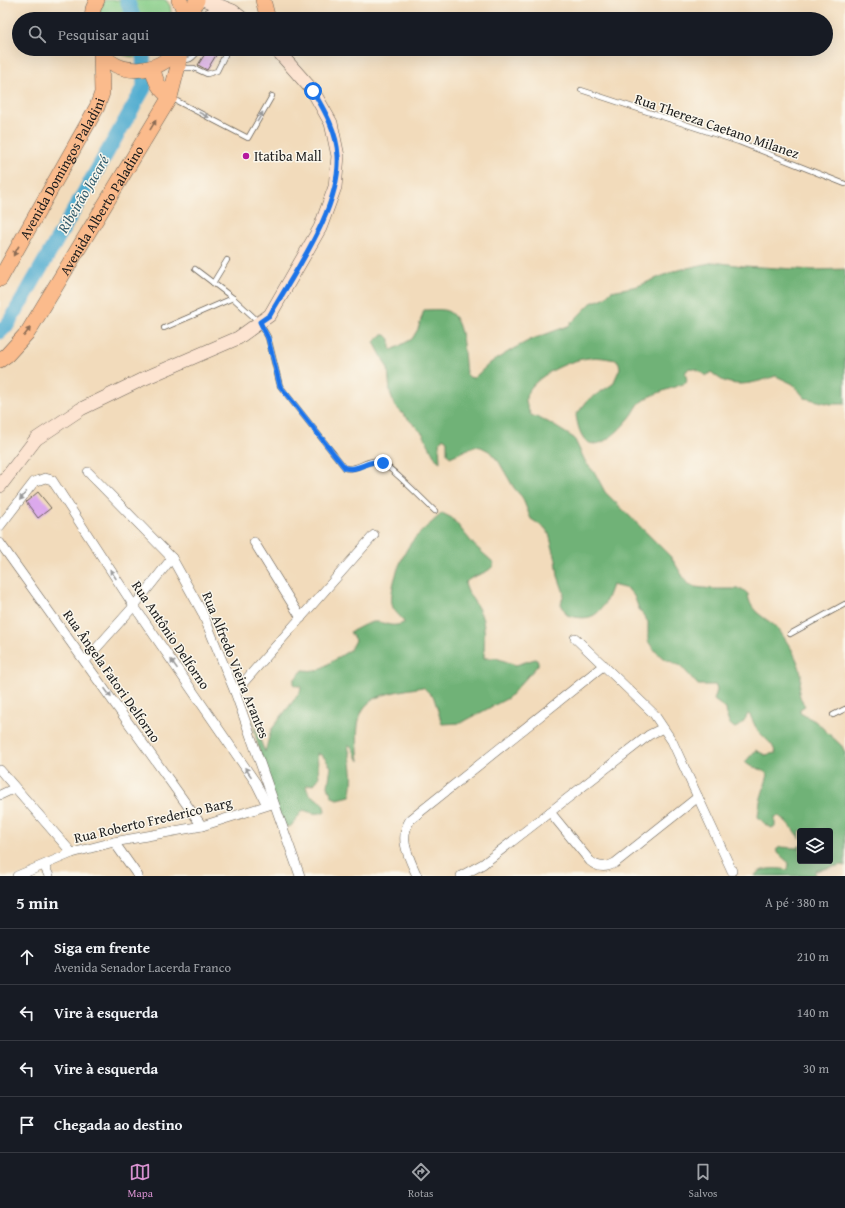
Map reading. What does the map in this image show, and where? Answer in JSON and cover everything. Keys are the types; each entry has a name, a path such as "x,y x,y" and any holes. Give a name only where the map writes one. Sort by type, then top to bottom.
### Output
{"main road":[{"path":"179,0 184,12"},
{"path":"190,12 197,0"},
{"path":"205,0 232,11"},
{"path":"263,0 266,12"},
{"path":"216,12 232,11"},
{"name":"Avenida Domingos Paladini","path":"0,279 97,107 102,93 100,56"},
{"name":"Avenida Domingos Paladini","path":"105,56 114,64 131,70 152,68"},
{"path":"170,97 161,89 155,79 152,68 163,63 172,56"},
{"name":"Avenida Alberto Paladino","path":"0,360 7,355 28,332 170,97 176,75 178,56"},
{"path":"0,486 36,439 81,409 143,379 238,338 270,315 320,228 335,187 338,156 331,124 313,91 282,56"}],"street":[{"name":"Rua Alfredo Vieira Arantes","path":"88,472 172,558 202,612 235,692 271,804 300,876"},
{"name":"Rua Antônio Delforno","path":"0,526 34,482 45,478 52,480 134,606 271,804"},
{"path":"235,692 374,535"},
{"path":"254,542 301,618"},
{"name":"Rua Ângela Fatori Delforno","path":"0,543 202,826"},
{"path":"85,662 134,606 172,558"},
{"path":"575,638 654,714 672,741 732,871"},
{"path":"417,876 404,842 406,826 410,820 604,665"},
{"path":"461,876 483,864 650,735 663,728"},
{"path":"0,770 72,853"},
{"path":"0,795 15,788"},
{"path":"550,812 590,861 594,864 605,867 615,863 698,797"},
{"name":"Rua Roberto Frederico Barg","path":"16,876 72,853 114,842 202,826 271,804"},
{"path":"114,842 138,876"},
{"path":"44,865 49,876"}],"lane":[{"path":"180,56 181,59 188,61 195,56"},
{"path":"176,75 183,68 194,68 207,74 217,71 224,56"},
{"name":"Rua Thereza Caetano Milanez","path":"582,90 739,142 845,184"},
{"path":"170,97 248,138 272,96"},
{"path":"213,283 227,260"},
{"path":"195,269 233,298 260,322 268,338 280,386 345,468 356,468 377,461 383,463 435,511"},
{"path":"164,328 233,298"},
{"path":"790,634 845,604"},
{"path":"833,715 845,709"}],"green space":[{"path":"105,0 166,0 170,6 171,12 100,12 101,5"},
{"path":"129,56 144,56 141,57"},
{"path":"714,262 743,266 813,270 845,269 845,404 831,404 805,398 793,384 776,376 750,383 737,384 722,380 711,372 706,376 696,369 689,368 685,373 687,380 686,383 662,391 645,399 637,406 632,415 616,433 599,443 592,444 585,440 580,430 576,415 588,400 613,384 620,368 617,360 595,357 572,362 545,375 531,387 526,397 526,402 531,415 548,422 574,438 586,463 595,473 605,492 671,557 687,583 695,587 713,589 742,589 748,594 749,601 756,611 779,630 791,648 801,674 799,693 805,706 800,709 800,713 815,721 842,746 845,753 845,866 842,865 815,871 815,876 755,876 760,871 765,870 788,870 789,863 776,850 780,847 797,848 797,864 833,864 833,828 797,828 797,835 789,824 779,816 775,817 775,826 772,828 766,825 758,817 760,801 768,775 762,770 750,766 745,762 756,750 765,755 776,753 772,745 757,730 750,715 748,714 739,726 735,728 732,726 728,720 726,709 714,700 717,690 716,685 698,685 681,666 663,658 654,650 648,641 648,622 639,609 634,596 628,589 612,585 605,602 597,613 592,616 585,618 567,615 561,604 564,593 558,576 556,560 549,534 545,528 531,519 522,497 514,488 499,462 489,451 475,446 450,457 447,453 447,441 443,438 439,443 440,462 436,459 423,434 394,405 390,392 388,369 374,342 382,335 386,335 390,339 390,348 392,350 412,339 418,329 424,310 440,310 449,312 454,316 458,323 462,340 466,373 469,377 474,378 490,363 513,349 530,340 568,326 591,303 604,298 611,291 638,286 674,271"},
{"path":"442,513 452,518 474,545 494,563 490,570 468,580 465,583 467,590 478,608 483,620 484,658 496,658 516,665 535,659 538,661 538,665 508,698 461,723 442,724 434,698 423,687 404,690 376,698 367,704 361,713 358,725 357,740 359,761 351,746 348,745 352,777 350,796 338,799 332,797 328,786 331,767 323,756 317,753 319,778 314,784 307,785 306,787 309,794 323,803 325,811 311,813 303,810 291,826 287,827 273,812 252,719 265,752 271,730 300,692 301,687 294,685 294,680 303,670 317,671 350,650 355,640 350,632 364,625 373,622 391,625 399,625 404,623 392,605 392,590 397,573 403,556 414,539"}],"building":[{"path":"204,56 216,56 207,70 198,65"},
{"path":"38,492 51,508 38,518 26,502"}],"waterway":[{"name":"Ribeirão Jacaré","path":"127,0 131,12"},
{"name":"Ribeirão Jacaré","path":"0,332 8,324 27,292 144,88 143,56"}],"place":[{"name":"Itatiba Mall","path":"246,156"}],"route":[{"path":"313,91 331,124 338,156 335,187 320,228 270,315 260,322 268,338 280,386 286,396 345,468 356,468 377,461 383,463"}]}
